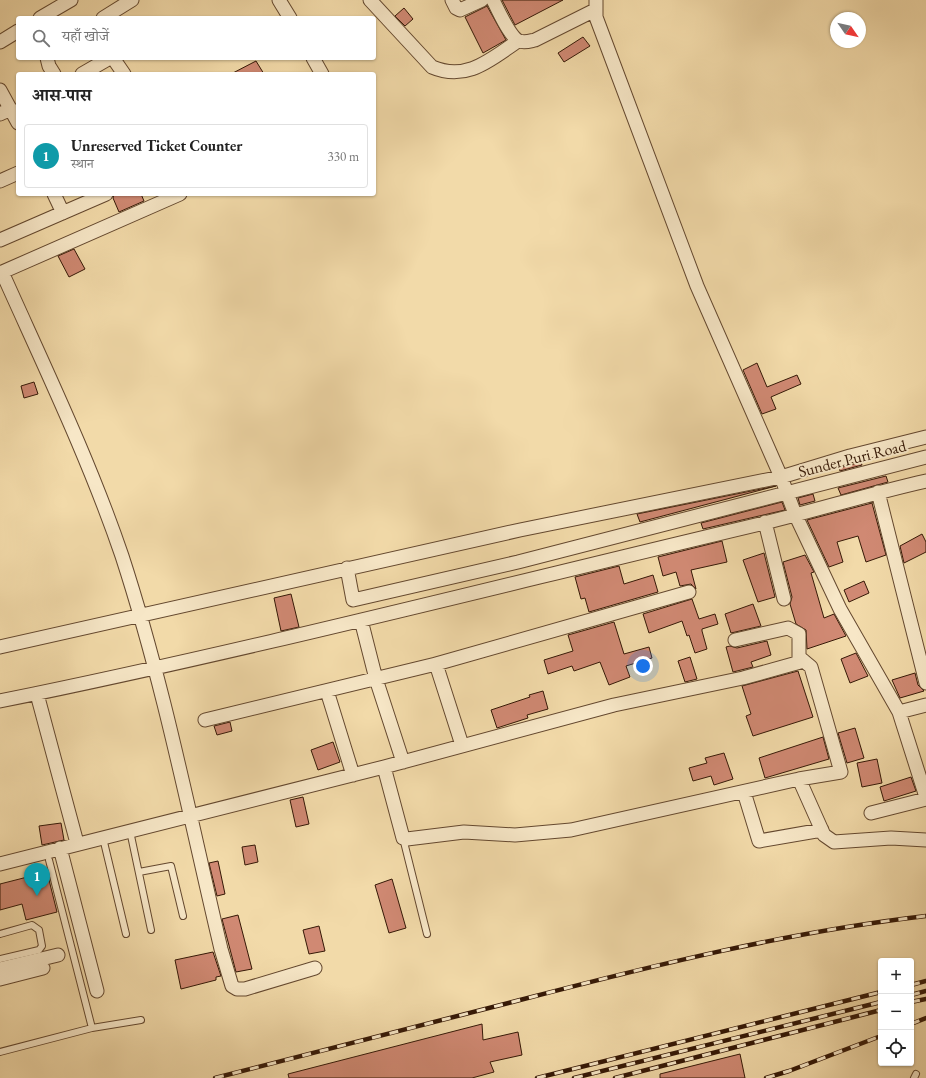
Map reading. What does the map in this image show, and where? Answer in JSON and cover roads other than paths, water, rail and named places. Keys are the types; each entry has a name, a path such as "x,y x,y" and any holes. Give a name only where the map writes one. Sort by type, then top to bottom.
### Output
{"street":[{"path":"43,16 71,0"},
{"path":"106,16 132,0"},
{"path":"279,0 289,16"},
{"path":"370,0 432,67 445,72 464,72 482,66 518,41"},
{"path":"452,0 456,8 460,10 482,0"},
{"path":"492,0 511,34 518,41 527,42 535,40 595,5 660,192 697,286 781,477 795,514 840,609 899,712 926,798 871,813"},
{"path":"0,42 16,32"},
{"path":"48,60 53,72"},
{"path":"85,72 105,60"},
{"path":"114,60 123,72"},
{"path":"314,60 321,72"},
{"path":"0,90 6,112 16,121"},
{"path":"0,181 16,174"},
{"path":"55,196 63,213"},
{"path":"0,240 101,196"},
{"path":"175,196 1,273 101,498 141,616 232,986 245,989 315,968"},
{"path":"0,647 520,530 781,477 850,456 926,437"},
{"name":"Sunder Puri Road","path":"354,600 518,562 926,457"},
{"path":"0,701 155,669 725,530 765,522 926,481"},
{"path":"878,492 926,683"},
{"path":"765,522 784,599"},
{"path":"347,568 354,600 376,679 403,762"},
{"path":"205,720 436,664 689,592"},
{"path":"384,767 403,838 407,839 480,832 515,835 571,830 799,779 841,772 811,667 799,657 799,634 788,628 735,640"},
{"path":"0,864 77,843 103,838 384,767 614,705 743,678 804,661"},
{"path":"436,664 462,745"},
{"path":"327,691 353,775"},
{"path":"37,694 77,843"},
{"path":"899,712 926,706"},
{"path":"799,779 822,830 828,839 834,842 891,838 926,840"},
{"path":"744,792 759,841 822,830"},
{"path":"60,848 97,991"},
{"path":"0,969 58,960 0,979"}],"lane":[{"path":"130,831 151,930"},
{"path":"103,838 126,934"},
{"path":"403,838 427,934"},
{"path":"49,860 92,1028"},
{"path":"139,872 171,866 183,916"},
{"path":"0,934 32,925 39,930 42,946 39,950 0,959"},
{"path":"0,1052 92,1028 141,1020"}],"railway":[{"path":"215,1078 671,962 772,940 926,916"},
{"path":"914,984 926,981"},
{"path":"914,994 926,991"},
{"path":"537,1078 878,993"},
{"path":"914,1001 926,999"},
{"path":"574,1078 878,1003"},
{"path":"615,1078 878,1011"},
{"path":"914,1023 926,1018"},
{"path":"766,1078 789,1071 878,1037"}],"place":[{"name":"Unreserved Ticket Counter","path":"37,896"}]}
